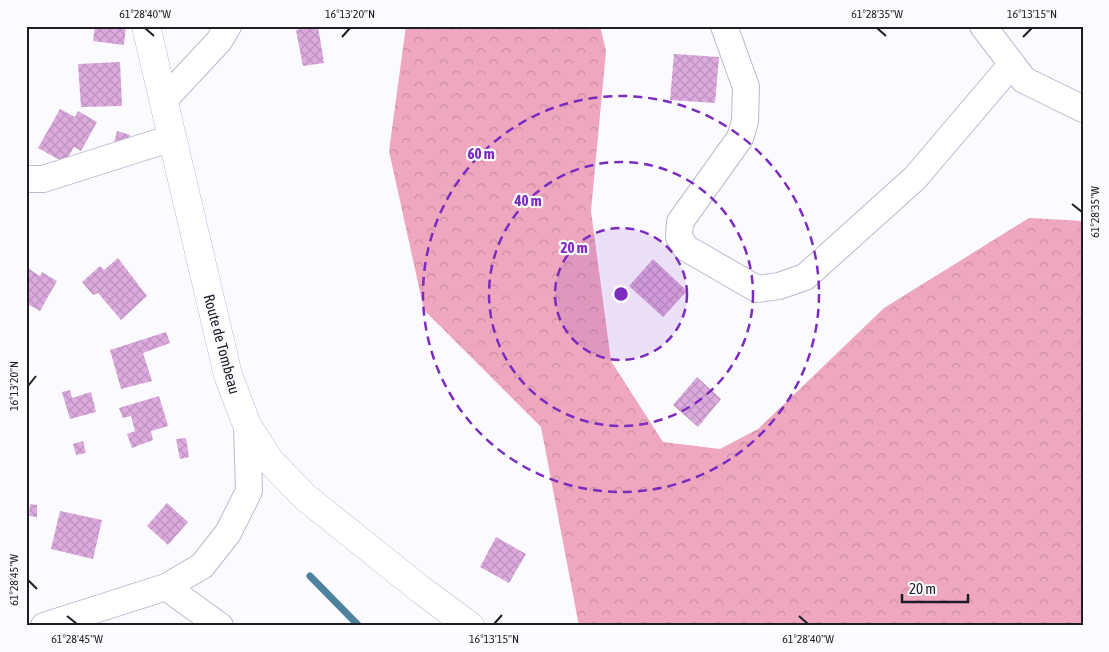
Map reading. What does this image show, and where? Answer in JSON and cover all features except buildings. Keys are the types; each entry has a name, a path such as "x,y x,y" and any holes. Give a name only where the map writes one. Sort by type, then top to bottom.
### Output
{"main road":[{"name":"Route de Tombeau","path":"146,26 228,375 246,425 270,461 306,497 470,626"}],"street":[{"path":"164,100 219,41 228,26"},
{"path":"724,26 746,87 745,121 740,138 680,222 679,237 686,248 757,289 778,286 805,277 915,178 1012,64"},
{"path":"983,26 1024,80 1083,109"},
{"path":"26,179 44,179 172,138"},
{"path":"44,626 166,587 202,566 228,533 249,491 246,425"},
{"path":"166,587 220,626"}],"green space":[{"path":"406,26 600,26 606,51 591,211 611,361 663,442 720,449 758,429 884,308 1029,218 1083,221 1083,626 579,626 541,427 424,310 389,151"}],"waterway":[{"path":"310,576 359,626"}]}
